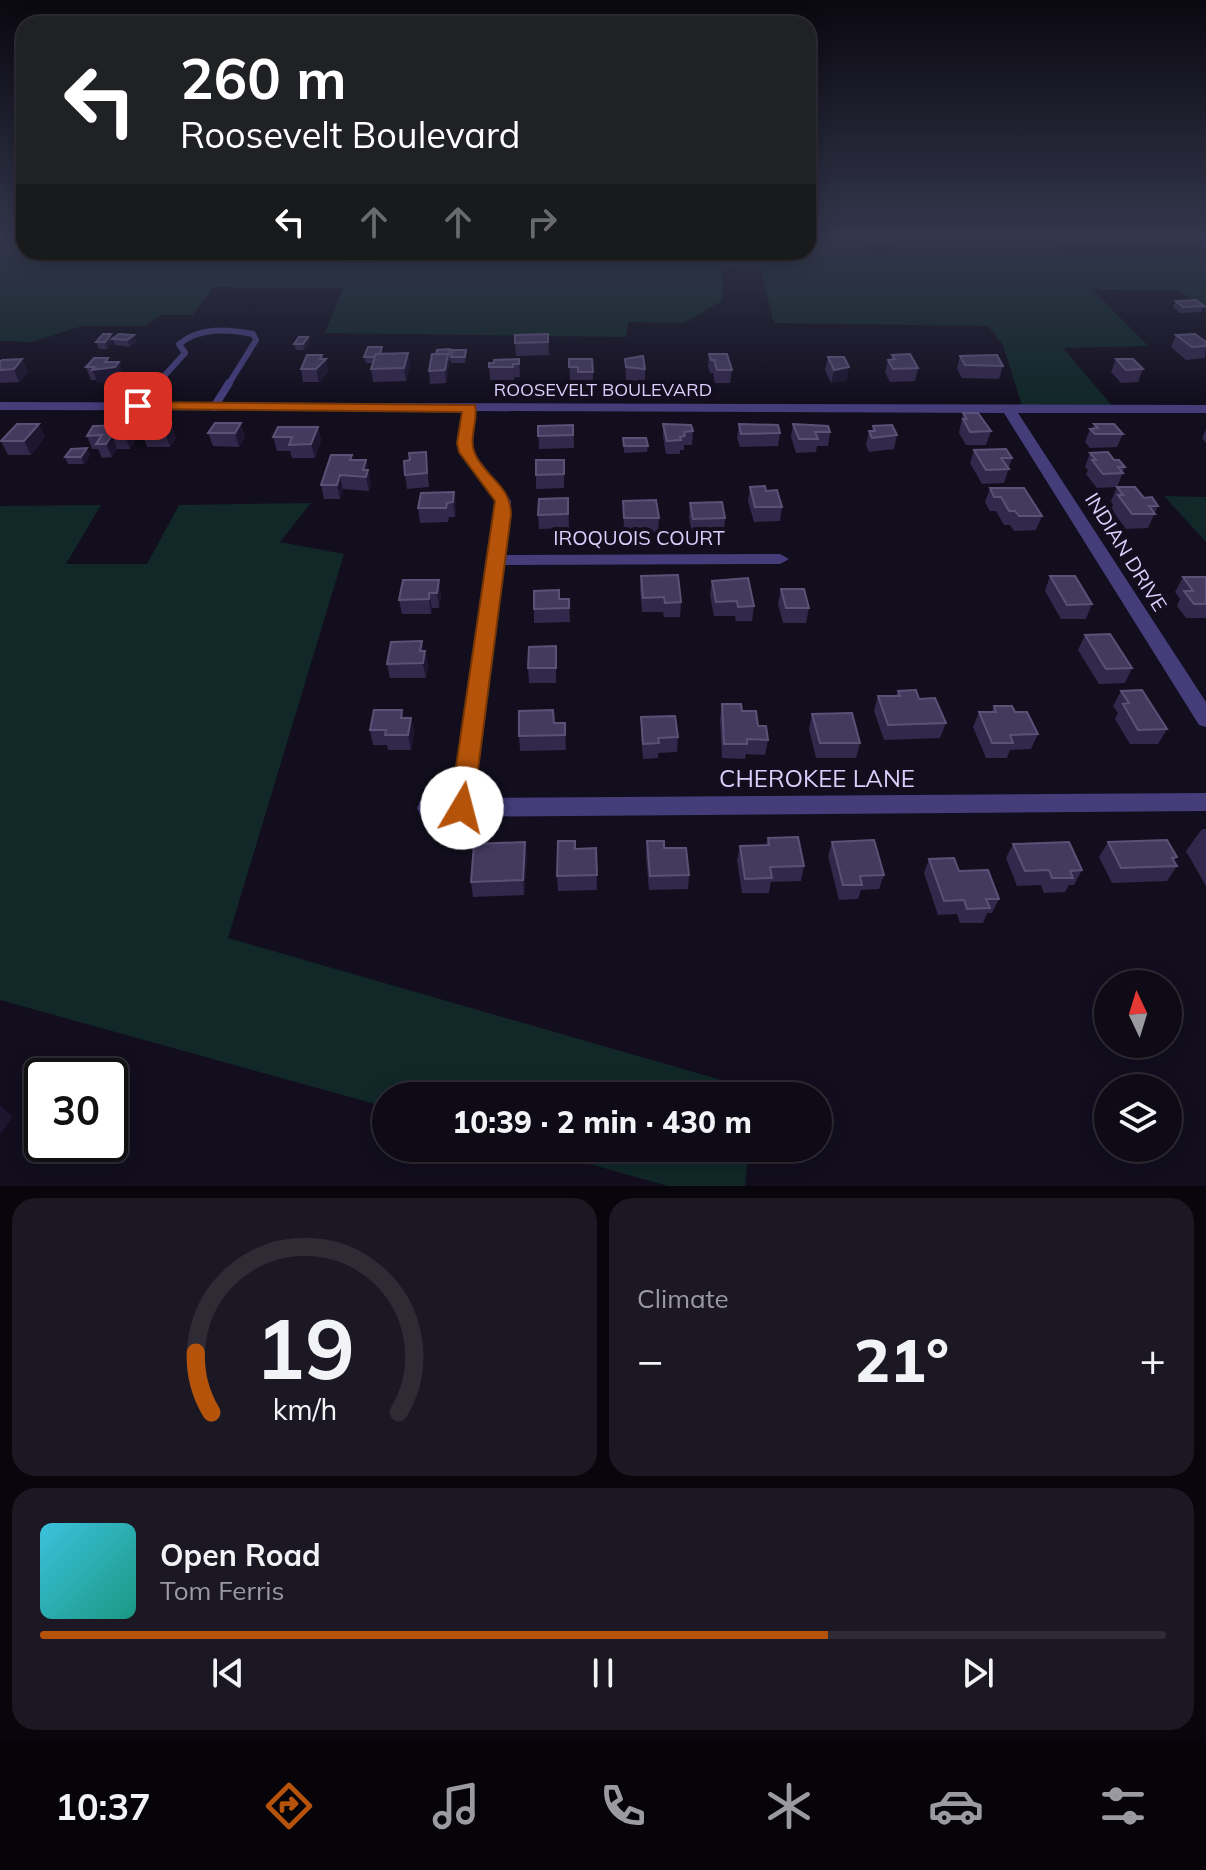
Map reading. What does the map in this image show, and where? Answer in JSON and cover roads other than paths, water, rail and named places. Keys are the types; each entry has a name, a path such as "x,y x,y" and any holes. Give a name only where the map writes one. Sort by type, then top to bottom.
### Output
{"street":[{"name":"ROOSEVELT BOULEVARD","path":"0,406 1206,409"},
{"path":"462,808 503,501 466,452 464,443 470,408"},
{"name":"INDIAN DRIVE","path":"1009,409 1206,719"},
{"name":"IROQUOIS COURT","path":"497,560 780,559"},
{"name":"CHEROKEE LANE","path":"428,808 1206,802"}],"lane":[{"path":"138,406 185,353 179,344 187,336 226,331 253,334 256,340 250,353 214,407"}]}
